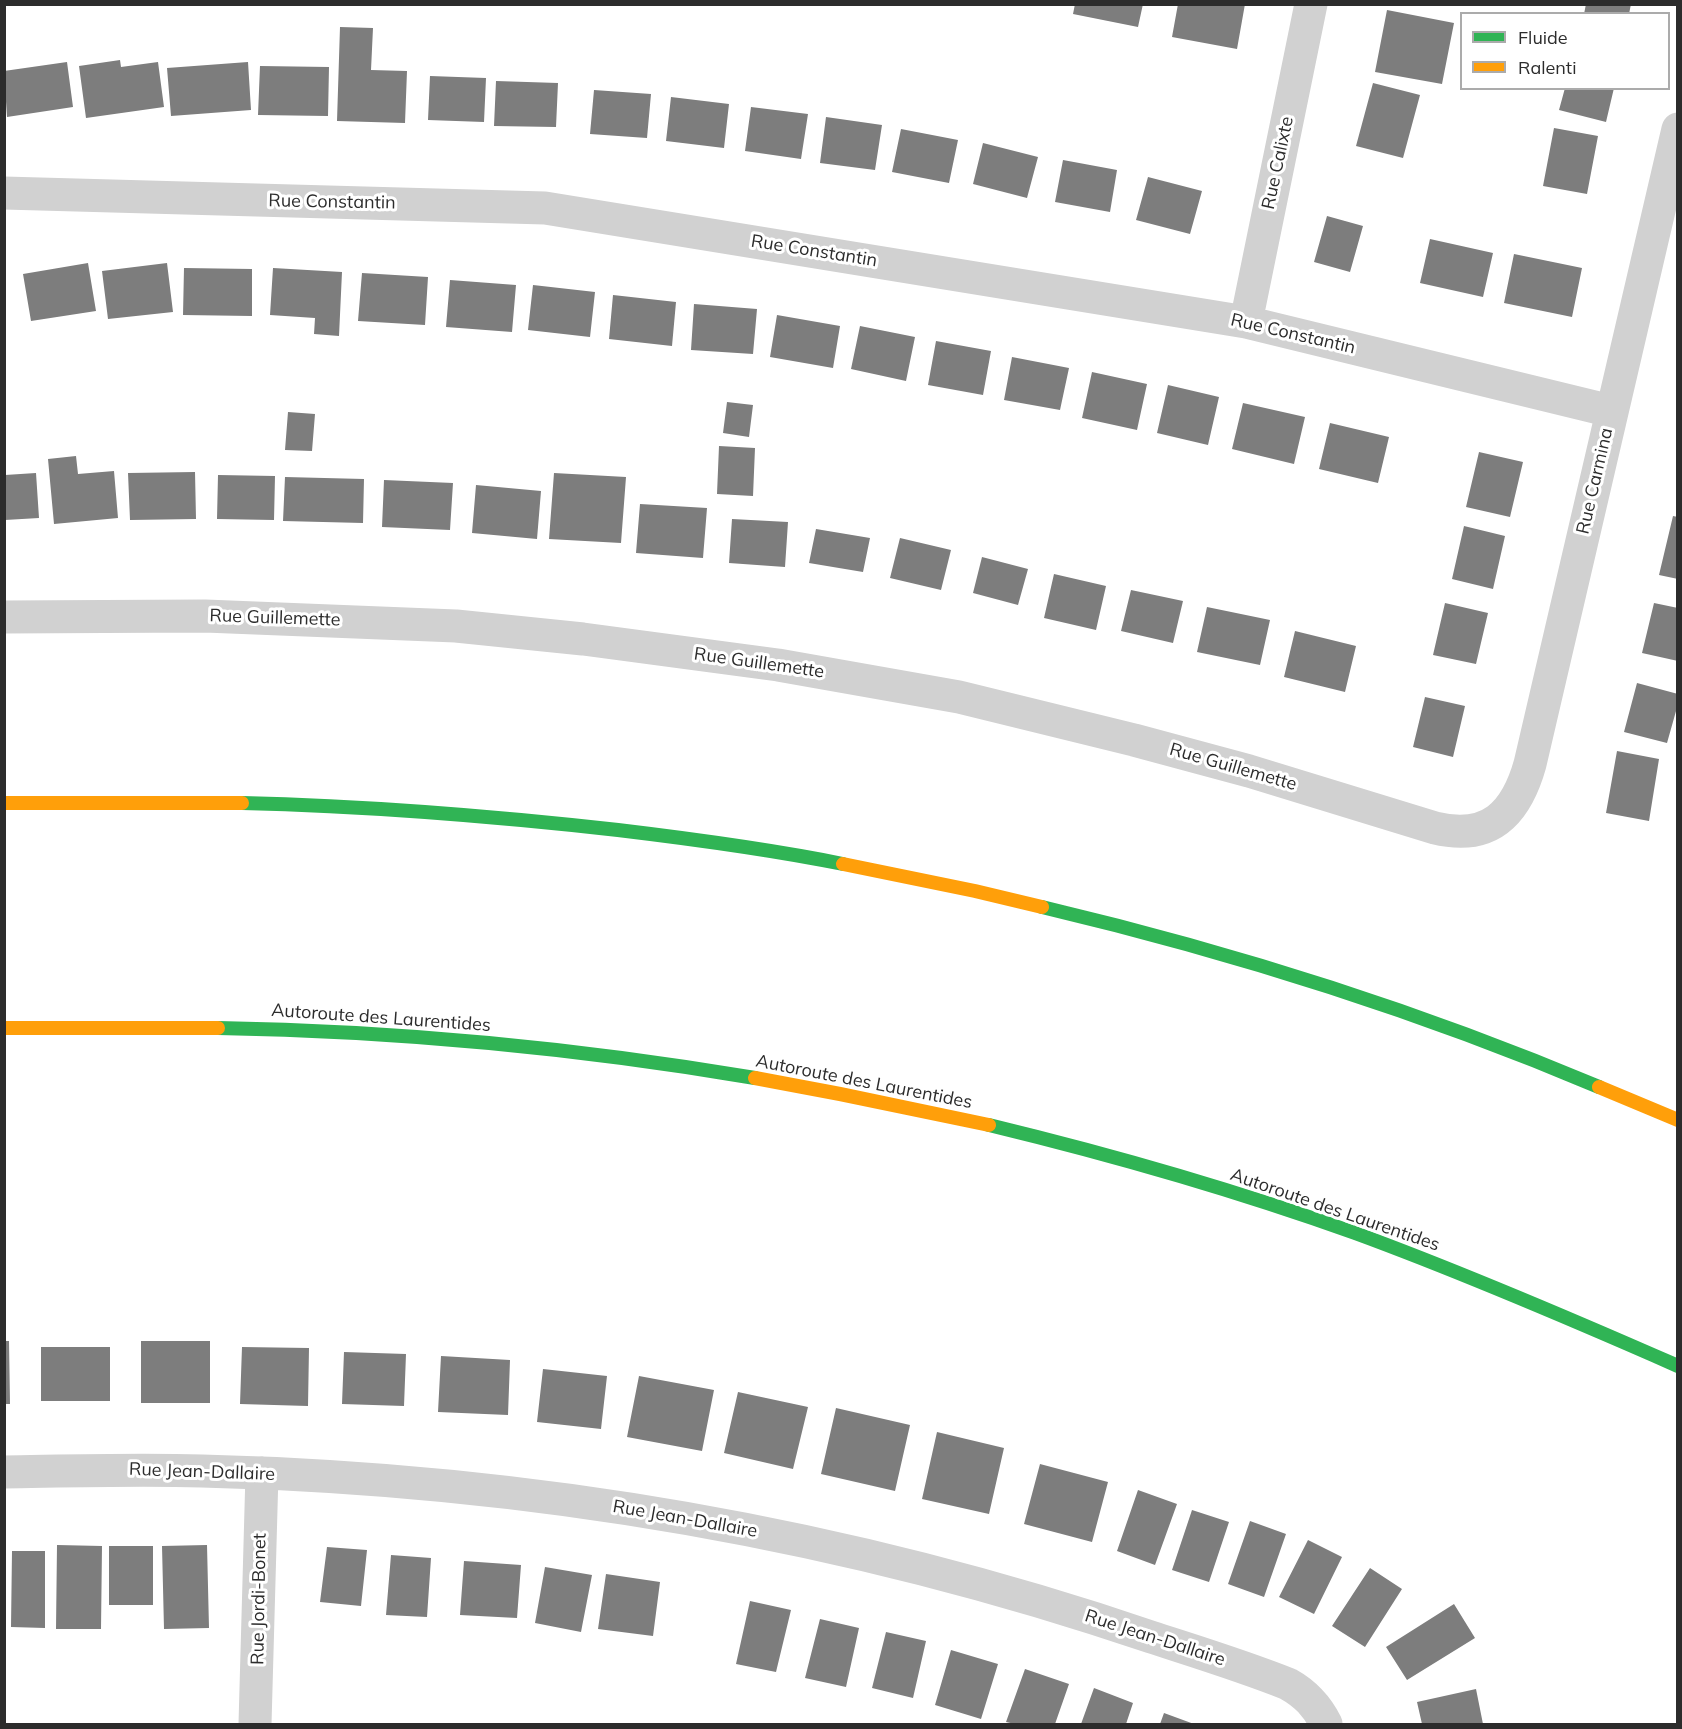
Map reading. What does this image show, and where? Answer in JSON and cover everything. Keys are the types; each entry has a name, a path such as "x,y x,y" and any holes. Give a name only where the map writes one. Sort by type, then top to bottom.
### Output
{"highway":[{"path":"4,803 168,801 328,806 470,815 642,833 890,873 1032,905 1250,963 1378,1003 1510,1051 1677,1120"},
{"name":"Autoroute des Laurentides","path":"4,1028 216,1027 438,1038 648,1061 849,1095 1038,1137 1239,1194 1374,1240 1607,1334 1677,1366"}],"street":[{"name":"Rue Calixte","path":"1246,322 1311,4"},
{"name":"Rue Carmina","path":"1492,822 1511,807 1524,788 1677,129"},
{"name":"Rue Constantin","path":"4,194 545,208 1246,322 1611,411"},
{"name":"Rue Guillemette","path":"4,616 205,616 406,623 583,639 701,654 852,677 993,705 1178,751 1446,831 1470,831 1492,822"},
{"name":"Rue Jean-Dallaire","path":"4,1472 145,1470 262,1473 433,1485 595,1503 734,1527 903,1564 1054,1605 1272,1677 1308,1697 1321,1713 1326,1725"},
{"name":"Rue Jordi-Bonet","path":"255,1725 262,1473"}],"building":[{"path":"1075,4 1143,4 1138,27 1073,14"},
{"path":"1178,4 1245,4 1237,49 1172,37"},
{"path":"1586,4 1631,4 1629,12 1584,12"},
{"path":"1387,10 1454,23 1442,84 1375,72"},
{"path":"340,27 373,28 371,70 407,71 405,123 337,121"},
{"path":"120,60 121,67 158,62 164,107 86,118 79,66"},
{"path":"67,62 73,107 7,117 4,71"},
{"path":"248,62 251,110 171,116 167,68"},
{"path":"260,66 329,67 328,116 258,115"},
{"path":"430,76 486,78 484,122 428,120"},
{"path":"496,81 558,83 556,127 494,126"},
{"path":"1373,83 1420,95 1403,158 1356,146"},
{"path":"594,90 651,94 647,138 590,134"},
{"path":"1564,90 1614,90 1606,122 1559,110"},
{"path":"671,97 729,104 724,148 666,141"},
{"path":"751,107 808,114 801,159 745,151"},
{"path":"826,117 882,125 875,170 820,163"},
{"path":"1554,128 1598,136 1587,194 1543,186"},
{"path":"901,129 958,140 949,183 892,172"},
{"path":"983,143 1038,157 1027,198 973,184"},
{"path":"1063,160 1117,170 1110,212 1055,202"},
{"path":"1148,177 1202,191 1190,234 1136,220"},
{"path":"1327,216 1363,226 1350,272 1314,262"},
{"path":"1430,239 1493,253 1483,297 1420,283"},
{"path":"1514,254 1582,268 1572,317 1504,303"},
{"path":"88,263 96,311 31,321 23,274"},
{"path":"167,263 173,312 108,319 102,271"},
{"path":"184,268 252,269 252,316 183,315"},
{"path":"273,268 342,272 339,336 314,334 315,318 270,315"},
{"path":"362,273 428,277 425,325 358,321"},
{"path":"450,280 516,285 512,332 446,327"},
{"path":"533,285 595,292 590,337 528,330"},
{"path":"613,295 676,302 672,346 609,339"},
{"path":"694,304 757,309 753,354 691,350"},
{"path":"777,315 840,326 833,368 770,357"},
{"path":"860,326 915,337 906,381 851,369"},
{"path":"936,341 991,351 983,395 928,385"},
{"path":"1012,357 1069,368 1060,410 1004,400"},
{"path":"1092,372 1147,384 1137,430 1082,418"},
{"path":"1168,385 1219,397 1208,445 1157,433"},
{"path":"727,402 753,405 749,437 723,433"},
{"path":"1243,403 1305,417 1294,464 1232,449"},
{"path":"288,412 315,414 312,451 285,450"},
{"path":"1330,423 1389,437 1378,483 1319,469"},
{"path":"719,446 755,448 753,496 717,494"},
{"path":"1479,452 1523,462 1510,517 1466,507"},
{"path":"76,456 78,474 114,471 118,518 54,524 48,459"},
{"path":"195,472 196,519 130,520 128,473"},
{"path":"36,473 39,518 5,520 5,475"},
{"path":"554,473 626,477 621,543 549,539"},
{"path":"218,475 275,476 274,520 217,519"},
{"path":"285,477 364,479 363,523 283,521"},
{"path":"384,480 453,483 450,530 382,527"},
{"path":"476,485 541,491 537,539 472,533"},
{"path":"640,504 707,508 703,558 636,553"},
{"path":"1673,516 1678,517 1678,579 1659,575"},
{"path":"732,519 788,522 785,567 729,563"},
{"path":"1464,526 1505,536 1493,589 1452,579"},
{"path":"816,529 870,538 863,572 809,563"},
{"path":"900,538 951,550 941,590 890,578"},
{"path":"982,557 1028,569 1018,605 973,593"},
{"path":"1054,574 1106,586 1096,630 1044,618"},
{"path":"1131,590 1183,601 1173,643 1121,631"},
{"path":"1445,603 1488,613 1476,664 1433,655"},
{"path":"1654,603 1678,608 1678,661 1642,653"},
{"path":"1207,607 1270,620 1260,665 1197,652"},
{"path":"1295,631 1356,646 1345,692 1284,677"},
{"path":"1637,683 1678,694 1678,704 1667,743 1624,732"},
{"path":"1425,697 1465,706 1453,757 1413,747"},
{"path":"1617,751 1659,759 1649,821 1606,813"},
{"path":"4,1341 9,1341 10,1404 4,1404"},
{"path":"141,1341 210,1341 210,1403 141,1403"},
{"path":"41,1347 110,1347 110,1401 41,1401"},
{"path":"242,1347 309,1348 308,1406 240,1404"},
{"path":"344,1352 406,1354 404,1406 342,1404"},
{"path":"441,1356 510,1360 508,1415 438,1412"},
{"path":"543,1369 607,1376 601,1429 537,1422"},
{"path":"639,1376 714,1390 702,1451 627,1437"},
{"path":"738,1392 808,1407 793,1469 724,1453"},
{"path":"836,1408 910,1425 895,1491 821,1474"},
{"path":"937,1432 1004,1448 989,1514 922,1499"},
{"path":"1040,1464 1108,1482 1092,1542 1024,1524"},
{"path":"1138,1490 1177,1504 1155,1565 1117,1551"},
{"path":"1192,1510 1229,1522 1209,1582 1172,1570"},
{"path":"1250,1521 1286,1534 1264,1597 1228,1584"},
{"path":"1308,1540 1342,1557 1314,1614 1279,1597"},
{"path":"57,1545 102,1546 101,1629 56,1629"},
{"path":"207,1545 209,1628 164,1629 162,1546"},
{"path":"109,1546 153,1546 153,1605 109,1605"},
{"path":"327,1547 367,1550 361,1606 320,1602"},
{"path":"12,1551 45,1551 45,1628 11,1627"},
{"path":"391,1555 431,1558 427,1617 386,1615"},
{"path":"464,1561 521,1565 517,1618 460,1615"},
{"path":"545,1567 592,1575 581,1632 535,1623"},
{"path":"1370,1568 1402,1589 1365,1647 1332,1626"},
{"path":"606,1574 660,1582 653,1636 598,1629"},
{"path":"750,1601 791,1610 776,1672 736,1664"},
{"path":"1454,1604 1475,1638 1407,1680 1386,1647"},
{"path":"820,1619 859,1628 846,1687 805,1678"},
{"path":"886,1632 926,1641 913,1698 872,1688"},
{"path":"951,1650 998,1664 981,1719 935,1705"},
{"path":"1025,1669 1069,1684 1055,1724 1006,1722"},
{"path":"1094,1688 1133,1703 1126,1724 1081,1724"},
{"path":"1476,1689 1483,1724 1422,1724 1417,1702"},
{"path":"1164,1713 1194,1724 1160,1724"}],"traffic: fast":[{"path":"242,803 383,809 571,825 731,845 843,864"},
{"path":"1042,907 1184,943 1324,985 1463,1033 1599,1087"},
{"path":"218,1028 353,1033 487,1043 621,1058 755,1078"},
{"path":"989,1125 1174,1174 1355,1233 1517,1297 1678,1366"}],"traffic: slow":[{"path":"4,803 242,803"},
{"path":"843,864 1042,907"},
{"path":"4,1028 218,1028"},
{"path":"755,1078 989,1125"},
{"path":"1599,1087 1678,1120"}]}
